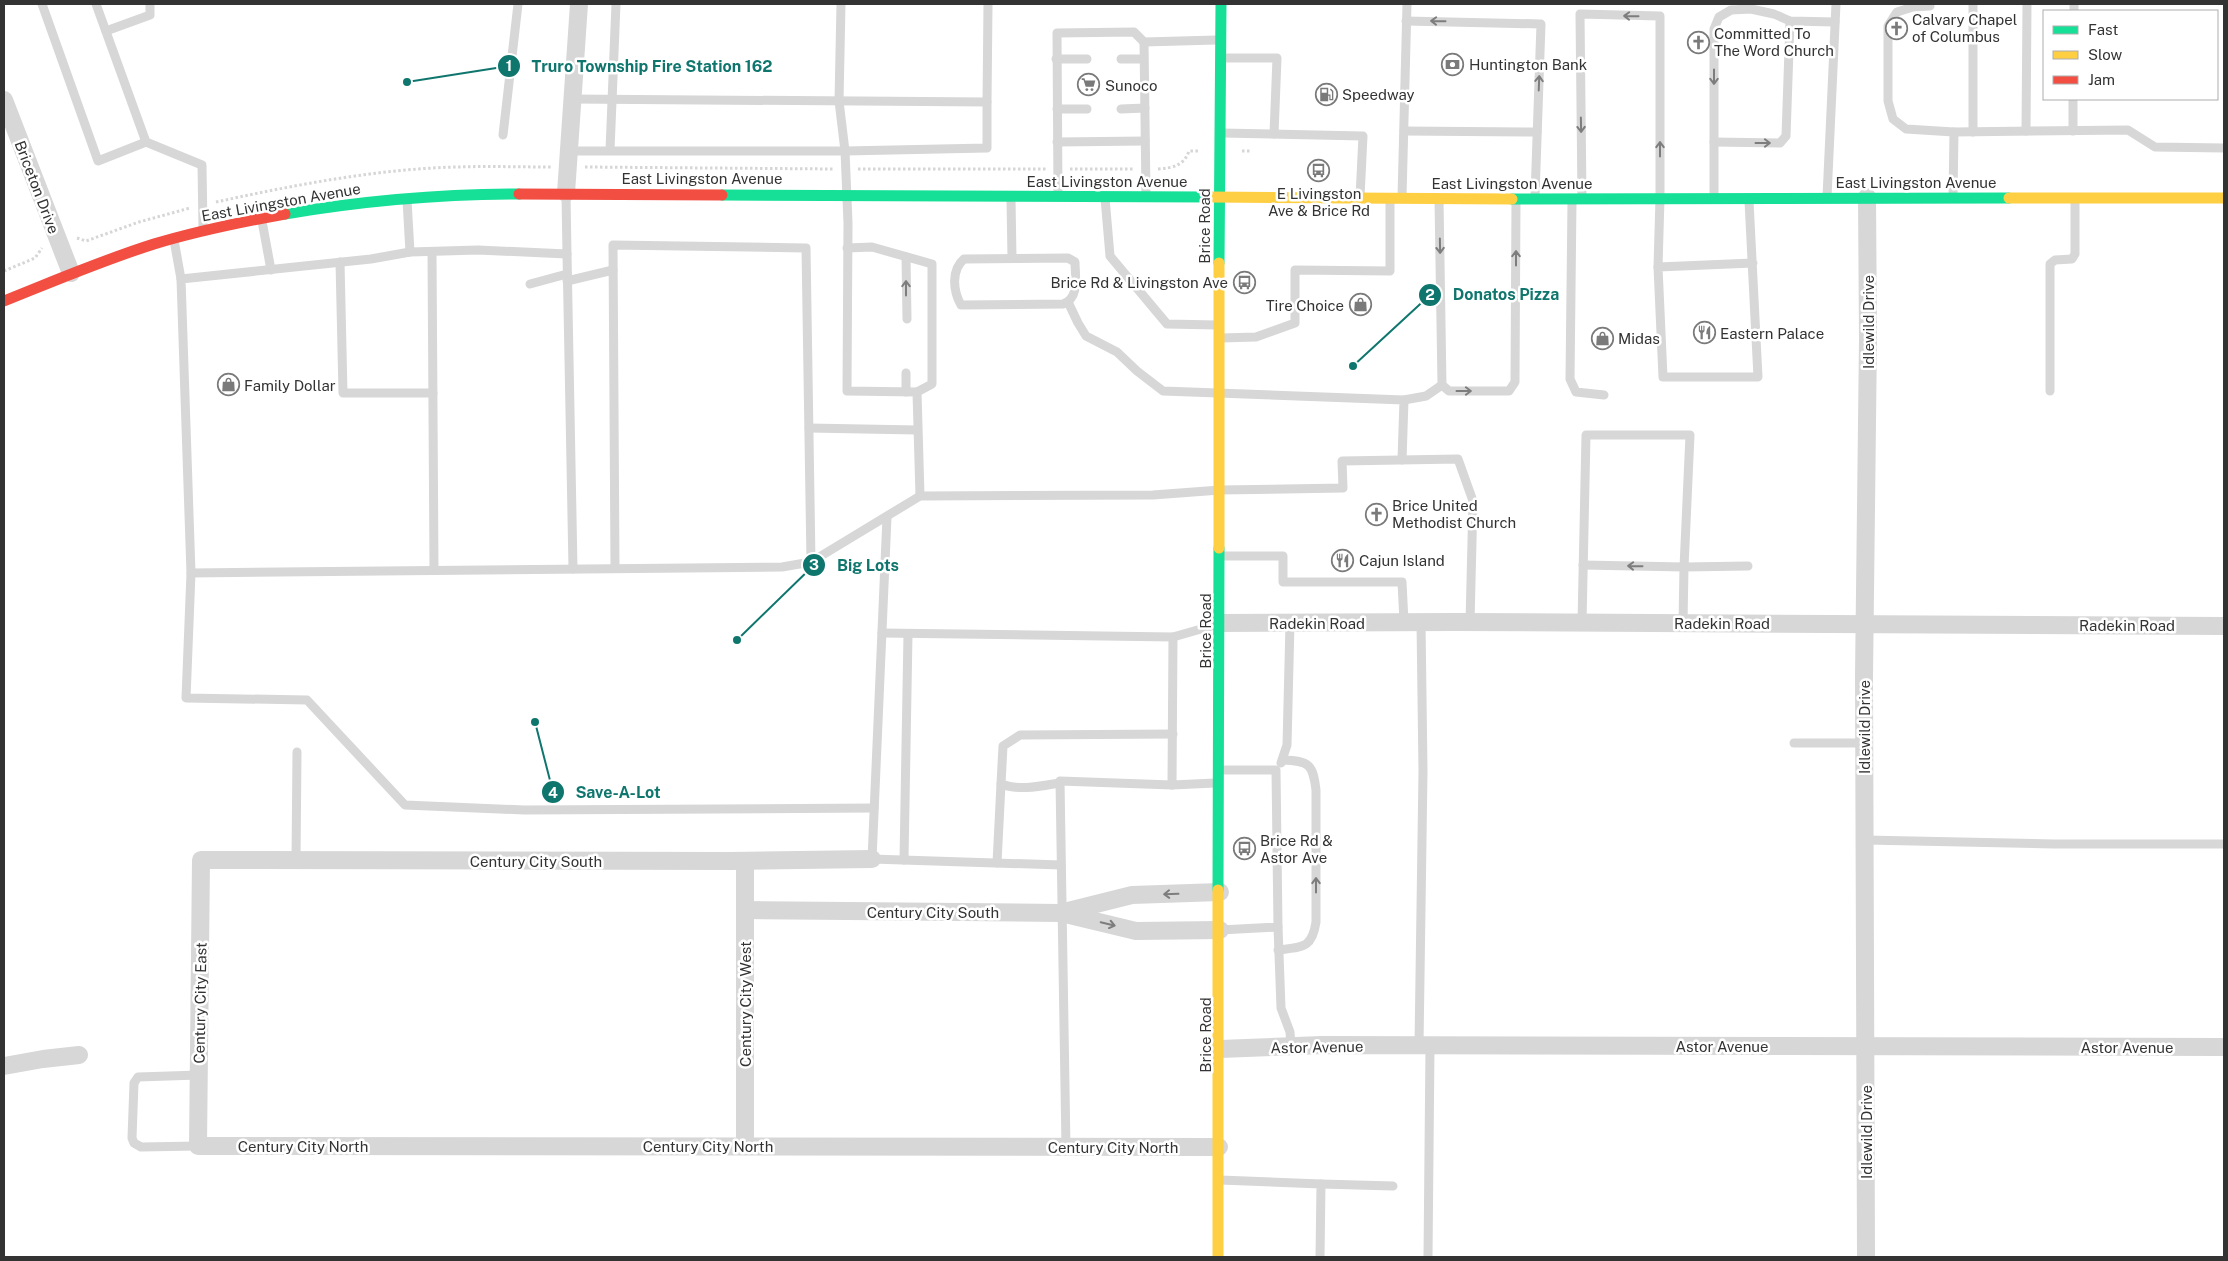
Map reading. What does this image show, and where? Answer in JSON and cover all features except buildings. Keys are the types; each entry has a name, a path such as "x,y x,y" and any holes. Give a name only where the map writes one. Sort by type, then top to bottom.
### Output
{"main road":[{"name":"Brice Road","path":"1218,1257 1220,1049 1219,134 1222,40 1221,4"},
{"name":"East Livingston Avenue","path":"4,301 71,274 173,238 203,231 333,205 476,194 1516,198 2224,198"}],"street":[{"path":"566,193 578,4"},
{"name":"Briceton Drive","path":"4,100 71,274"},
{"name":"Idlewild Drive","path":"1866,1257 1864,743 1868,338 1867,197"},
{"name":"Radekin Road","path":"1220,623 1470,622 2224,626"},
{"name":"Century City South","path":"201,860 745,861 872,859"},
{"name":"Century City East","path":"198,1146 201,860"},
{"name":"Century City West","path":"745,861 745,1146"},
{"name":"Century City South","path":"1061,913 1132,895 1220,892"},
{"name":"Century City South","path":"746,910 1061,913 1136,931 1220,930"},
{"name":"Astor Avenue","path":"1220,1049 1424,1046 2224,1047"},
{"path":"4,1066 79,1055"},
{"name":"Century City North","path":"198,1146 1219,1147"}],"lane":[{"path":"42,4 98,161 146,142 202,165 203,231"},
{"path":"96,4 146,142"},
{"path":"106,31 150,15 150,4"},
{"path":"502,135 518,4"},
{"path":"610,150 616,4"},
{"path":"841,4 839,101 846,151 848,194 847,248 847,391 917,392 932,384 932,264 872,248 847,248"},
{"path":"569,150 846,151 987,148 988,4"},
{"path":"1220,338 1256,338 1295,323 1295,270 1390,271 1404,131 1407,4"},
{"path":"1827,197 1836,4"},
{"path":"1973,4 1973,132"},
{"path":"2026,131 2027,4"},
{"path":"1930,6 1913,7 1897,12 1888,26 1888,101 1893,119 1906,129 1954,132 2128,130 2156,147 2224,148"},
{"path":"1714,198 1714,29 1719,17 1731,10 1751,9 1774,14 1790,21 1835,22"},
{"path":"1604,395 1576,392 1570,379 1577,198 1580,14 1660,16 1658,267 1663,377 1758,377 1749,198"},
{"path":"1406,20 1541,24 1535,198"},
{"path":"1714,142 1780,142 1786,136 1790,21"},
{"path":"1058,195 1057,33 1134,32 1144,42 1146,196"},
{"path":"1144,42 1222,40"},
{"path":"1221,58 1277,58 1274,134"},
{"path":"1056,59 1087,59"},
{"path":"1121,59 1144,59"},
{"path":"572,99 987,102"},
{"path":"2073,100 2073,131"},
{"path":"1121,109 1145,108"},
{"path":"1057,109 1087,109"},
{"path":"1404,131 1537,132"},
{"path":"1953,197 1954,132"},
{"path":"1219,134 1363,136 1360,197"},
{"path":"1057,142 1145,141"},
{"path":"566,193 573,569"},
{"path":"1011,195 1012,258"},
{"path":"1105,195 1110,256 1167,324 1220,325"},
{"path":"1439,197 1442,385 1449,391 1509,391 1515,382 1516,198"},
{"path":"407,198 410,252"},
{"path":"2050,392 2050,264 2055,260 2072,259 2075,254 2076,198"},
{"path":"262,218 272,270"},
{"path":"173,238 182,279 191,573 186,698 307,700 405,805 524,810 874,808"},
{"path":"615,568 613,246 806,248 811,562"},
{"path":"182,279 340,262 410,252 478,250 567,254"},
{"path":"432,252 434,570"},
{"path":"906,257 907,319"},
{"path":"1012,258 1068,258 1075,262 1076,289 1068,302 1063,304 961,305 955,295 956,270 964,259 1012,258"},
{"path":"340,262 343,393 433,393"},
{"path":"1658,267 1753,263"},
{"path":"530,284 613,270"},
{"path":"1068,302 1086,336 1117,352 1137,372 1163,391 1404,400 1426,396 1442,385"},
{"path":"906,373 906,392"},
{"path":"917,392 920,496"},
{"path":"1402,460 1404,400"},
{"path":"809,428 917,430"},
{"path":"1582,623 1586,435 1690,435 1683,623"},
{"path":"191,573 782,567 811,562 920,496 1153,495 1220,490 1342,488 1342,461 1458,459 1473,501 1470,622"},
{"path":"886,517 872,859 1061,865"},
{"path":"1220,556 1283,556 1283,582 1402,582 1413,622 1423,772 1424,1046 1428,1257"},
{"path":"1583,564 1684,567 1748,566"},
{"path":"882,633 1173,637 1220,623"},
{"path":"1290,623 1287,745 1283,760 1276,770 1278,950 1281,1008 1290,1032 1291,1047"},
{"path":"904,860 908,634"},
{"path":"1172,785 1173,637"},
{"path":"997,863 1002,746 1020,735 1173,734"},
{"path":"1794,743 1864,743"},
{"path":"296,860 297,752"},
{"path":"1278,950 1300,947 1310,943 1314,934 1315,777 1310,766 1301,760 1283,760"},
{"path":"1220,770 1276,770"},
{"path":"1001,784 1009,787 1031,787 1059,783 1172,785 1220,783"},
{"path":"1059,783 1066,1148"},
{"path":"1865,840 2054,844 2224,844"},
{"path":"1220,930 1278,927"},
{"path":"198,1146 141,1147 134,1143 132,1138 134,1083 138,1077 199,1075"},
{"path":"1219,1180 1393,1186"},
{"path":"1320,1257 1321,1184"}],"traffic: fast":[{"path":"1219,263 1221,4"},
{"path":"285,214 343,205 402,199 460,195 519,194"},
{"path":"722,195 1209,197"},
{"path":"1512,199 2009,198"},
{"path":"1218,890 1219,548"}],"traffic: slow":[{"path":"1209,197 1512,199"},
{"path":"2009,198 2224,198"},
{"path":"1219,263 1219,548"},
{"path":"1218,890 1218,1257"}],"traffic: jam":[{"path":"519,194 722,195"},
{"path":"4,301 97,264 154,244 219,227 285,214"}],"place":[{"name":"Calvary Chapel of Columbus","path":"1896,28"},
{"name":"Committed To The Word Church","path":"1698,42"},
{"name":"Huntington Bank","path":"1453,64"},
{"name":"Truro Township Fire Station 162","path":"407,82"},
{"name":"Sunoco","path":"1089,85"},
{"name":"Speedway","path":"1326,94"},
{"name":"E Livingston Ave & Brice Rd","path":"1319,170"},
{"name":"Brice Rd & Livingston Ave","path":"1244,282"},
{"name":"Tire Choice","path":"1360,305"},
{"name":"Eastern Palace","path":"1704,333"},
{"name":"Midas","path":"1602,338"},
{"name":"Donatos Pizza","path":"1353,366"},
{"name":"Family Dollar","path":"228,385"},
{"name":"Brice United Methodist Church","path":"1376,514"},
{"name":"Cajun Island","path":"1343,560"},
{"name":"Big Lots","path":"737,640"},
{"name":"Save-A-Lot","path":"535,722"},
{"name":"Brice Rd & Astor Ave","path":"1244,849"}]}
